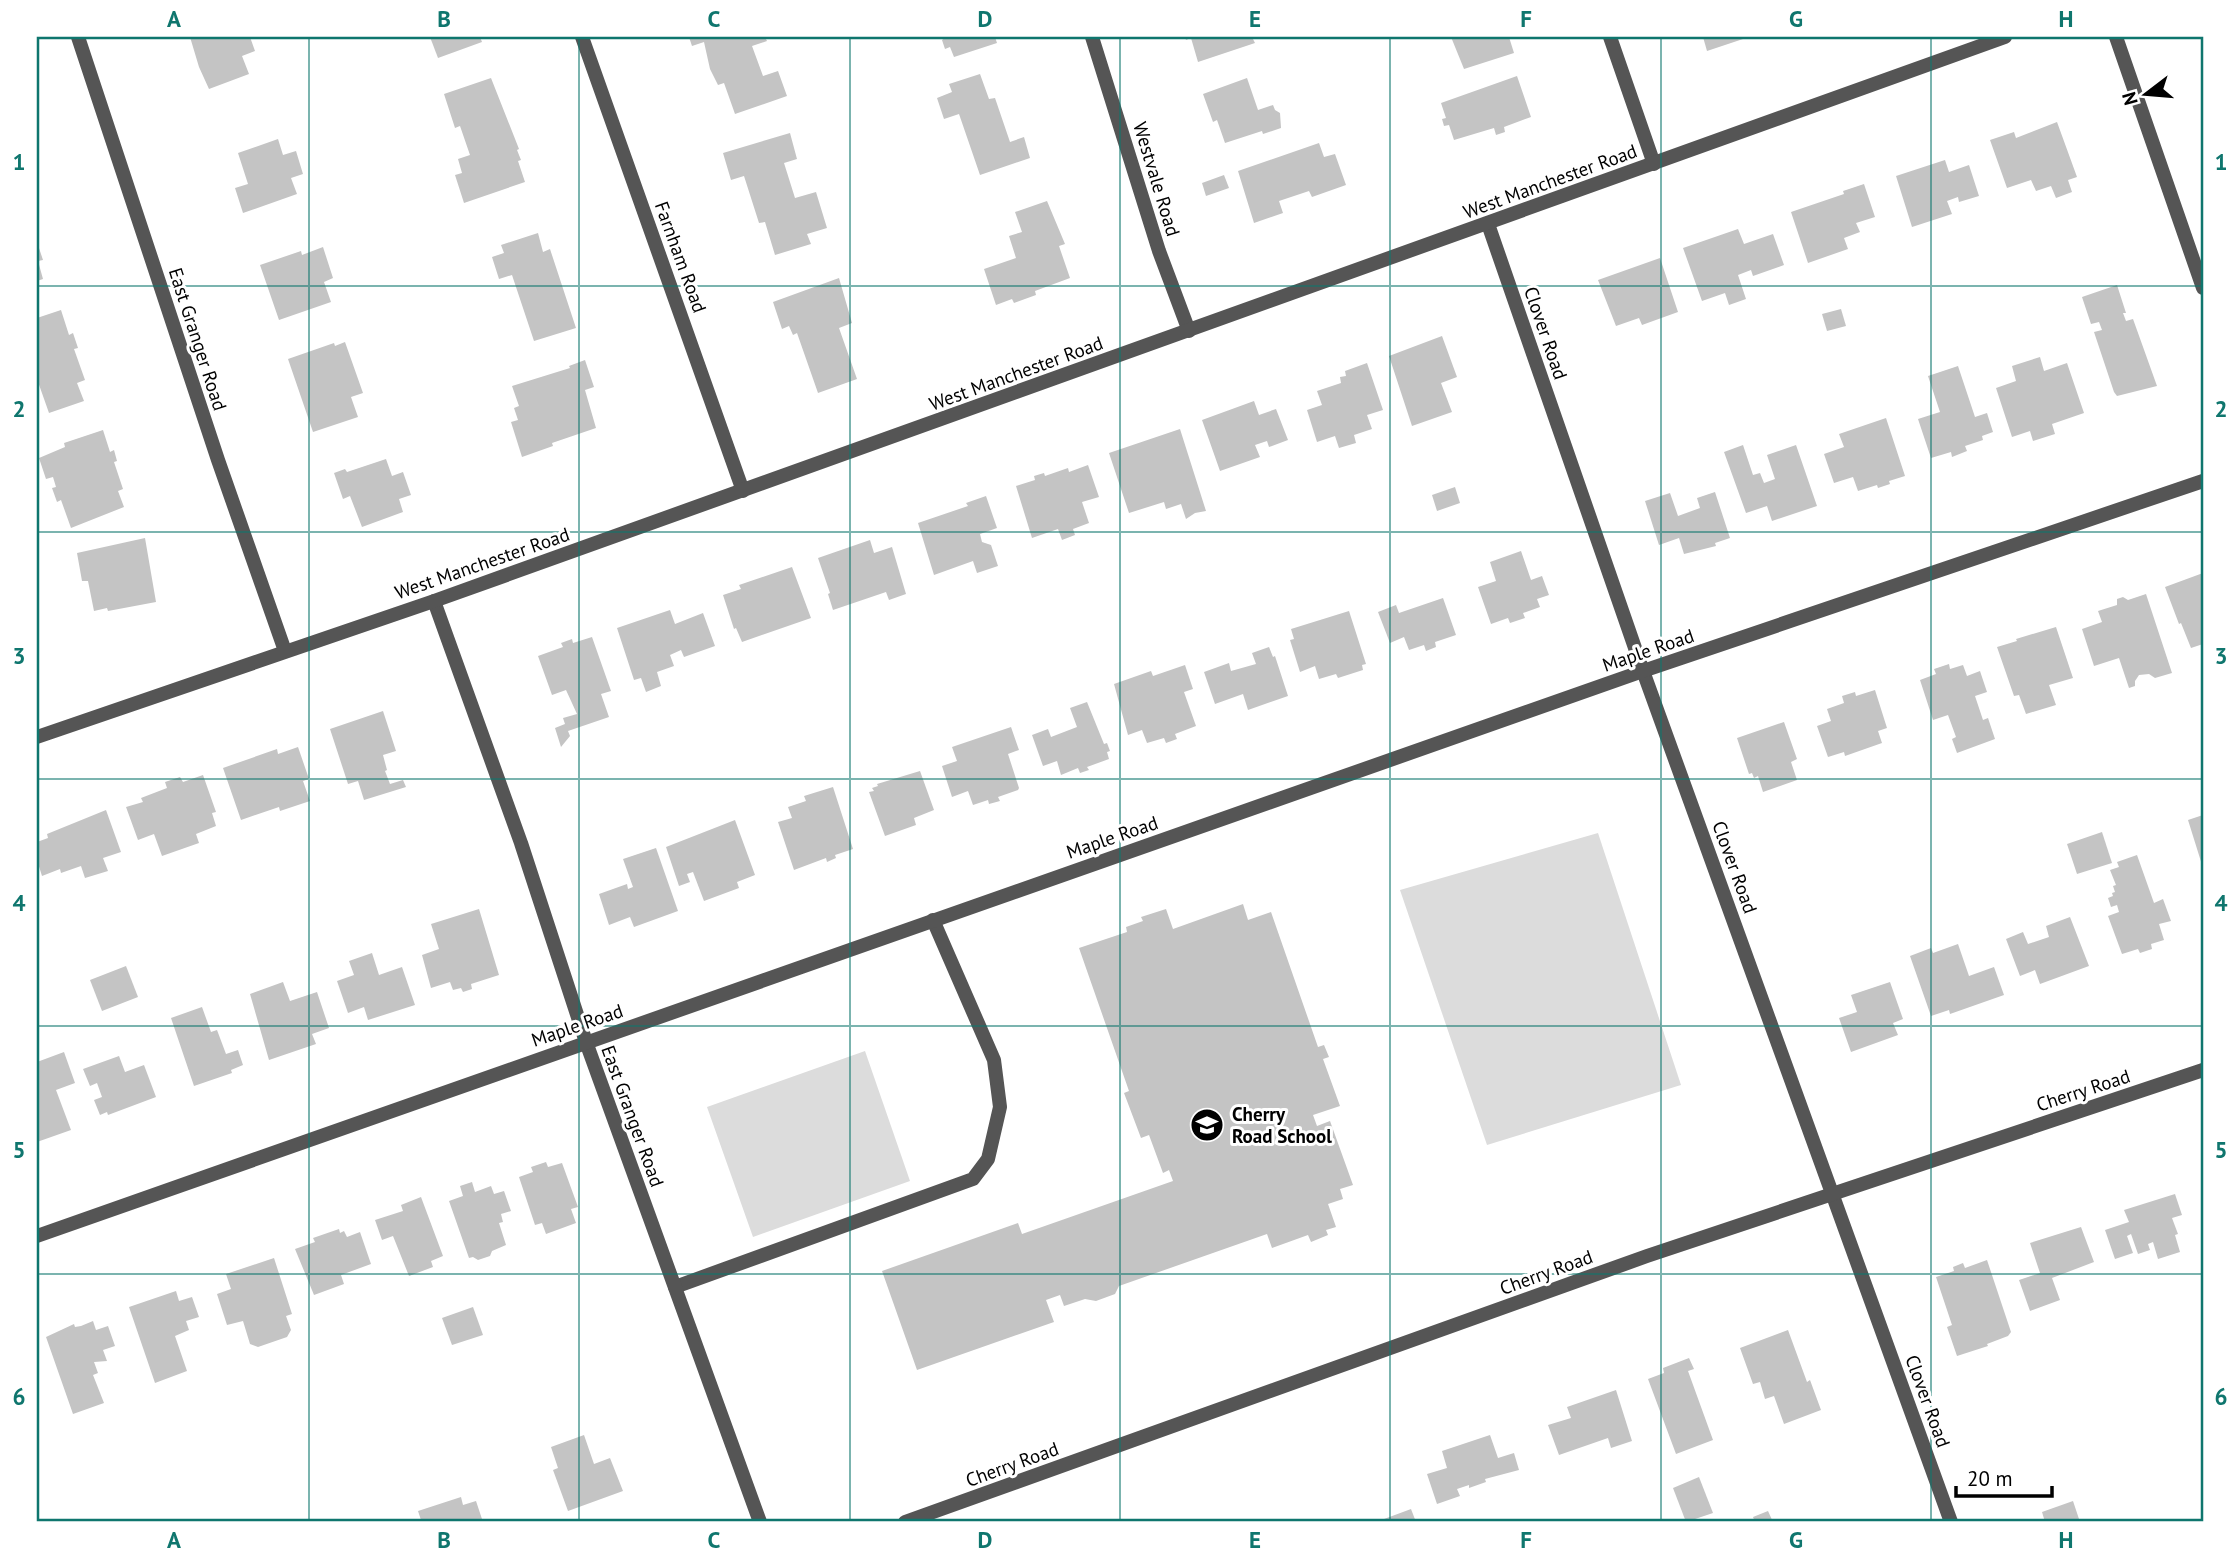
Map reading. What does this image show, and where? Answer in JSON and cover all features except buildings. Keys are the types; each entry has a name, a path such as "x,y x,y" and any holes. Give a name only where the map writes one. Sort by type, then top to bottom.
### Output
{"street":[{"name":"East Granger Road","path":"78,37 218,460 285,651"},
{"name":"Farnham Road","path":"582,37 743,491"},
{"name":"Westvale Road","path":"1093,37 1159,251 1189,331"},
{"path":"1609,37 1654,164"},
{"name":"West Manchester Road","path":"37,737 434,601 2005,37"},
{"path":"2116,37 2203,288"},
{"name":"Clover Road","path":"1488,224 1643,671 1951,1522"},
{"name":"Maple Road","path":"37,1237 1643,671 2203,481"},
{"name":"East Granger Road","path":"434,601 521,843 586,1042 760,1522"},
{"path":"675,1287 972,1179 988,1159 1000,1107 994,1060 933,920"},
{"name":"Cherry Road","path":"905,1522 1647,1256 2203,1070"}],"shaded area":[{"path":"1598,833 1681,1085 1487,1145 1400,890"},
{"path":"865,1051 910,1181 753,1237 707,1107"}],"place":[{"name":"Cherry Road School","path":"1207,1125"}]}
